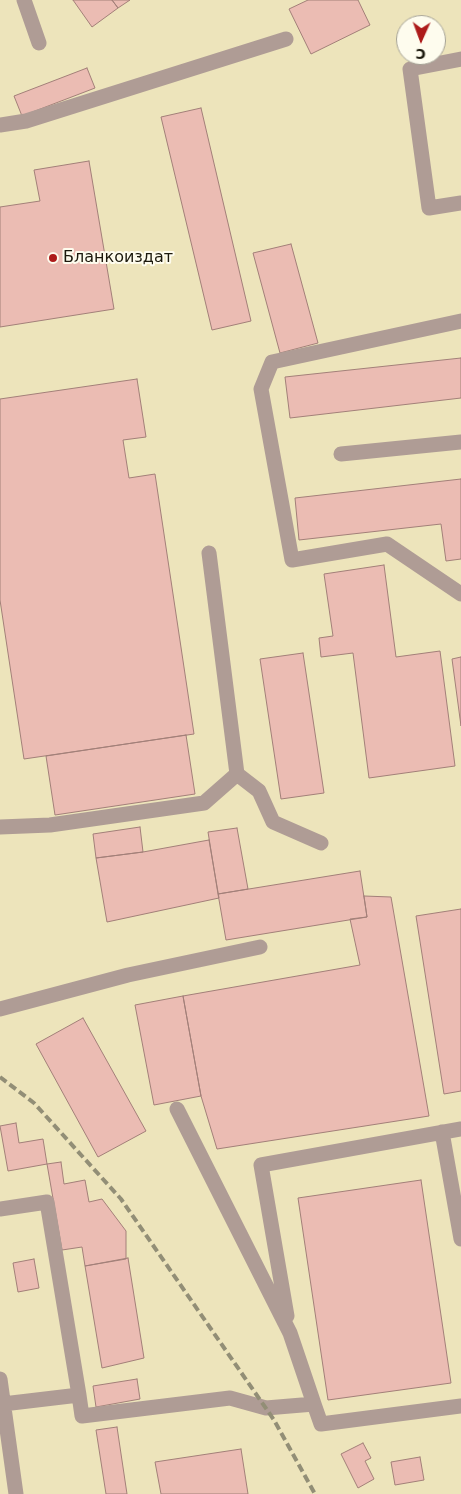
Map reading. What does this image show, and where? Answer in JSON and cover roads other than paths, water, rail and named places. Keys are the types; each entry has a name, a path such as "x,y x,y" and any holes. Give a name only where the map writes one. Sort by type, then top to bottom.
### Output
{"street":[{"path":"24,0 39,43"},
{"path":"0,126 26,122 286,39"},
{"path":"461,59 410,69 430,208 461,203"},
{"path":"461,321 272,362 261,389 292,560 387,544 461,594"},
{"path":"341,454 461,442"},
{"path":"209,553 237,774 259,790 273,822 322,843"},
{"path":"0,827 50,825 204,803 237,774"},
{"path":"0,1009 128,975 260,947"},
{"path":"177,1109 290,1333 321,1424 461,1406"},
{"path":"290,1333 261,1165 461,1129"},
{"path":"442,1132 461,1240"},
{"path":"0,1209 46,1202 82,1416 230,1398 266,1408 314,1404"},
{"path":"0,1379 16,1494"},
{"path":"3,1404 79,1395"}],"railway":[{"path":"0,1077 34,1103 121,1199 274,1420 315,1494"}],"place":[{"name":"Бланкоиздат","path":"53,258"}]}
